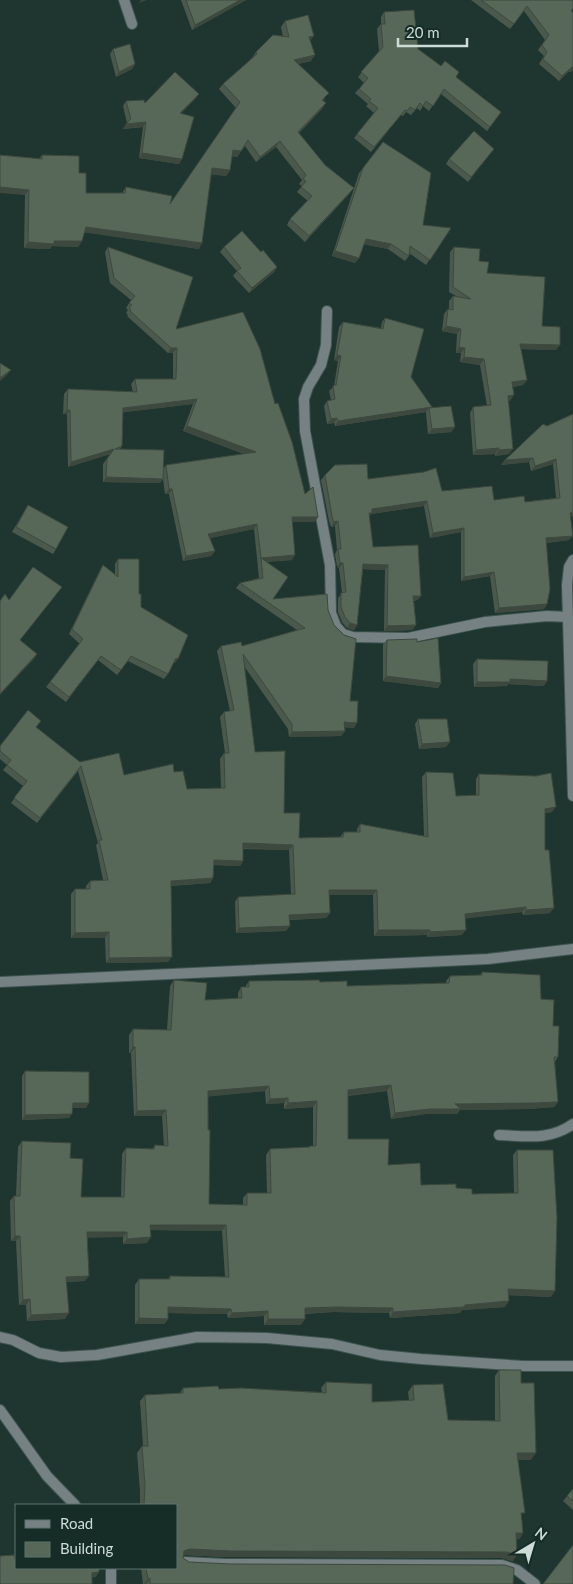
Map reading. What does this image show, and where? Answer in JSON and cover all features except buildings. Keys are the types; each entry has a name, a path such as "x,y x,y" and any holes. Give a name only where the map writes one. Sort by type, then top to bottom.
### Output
{"street":[{"path":"124,0 132,24"},
{"path":"327,311 326,345 321,365 308,387 304,399 305,432 330,564 331,613 336,626 343,634 352,637 408,638 485,622 547,616 568,617"},
{"path":"573,560 569,567 567,585 573,796"},
{"path":"0,982 488,959 573,949"},
{"path":"498,1135 543,1136 562,1132 573,1124"},
{"path":"0,1337 13,1340 39,1353 61,1357 97,1355 197,1337 267,1338 332,1344 380,1355 420,1360 523,1366 573,1366"},
{"path":"0,1410 48,1476 74,1504"},
{"path":"185,1562 224,1564 502,1565 517,1570 535,1584"},
{"path":"111,1569 111,1584"}]}
